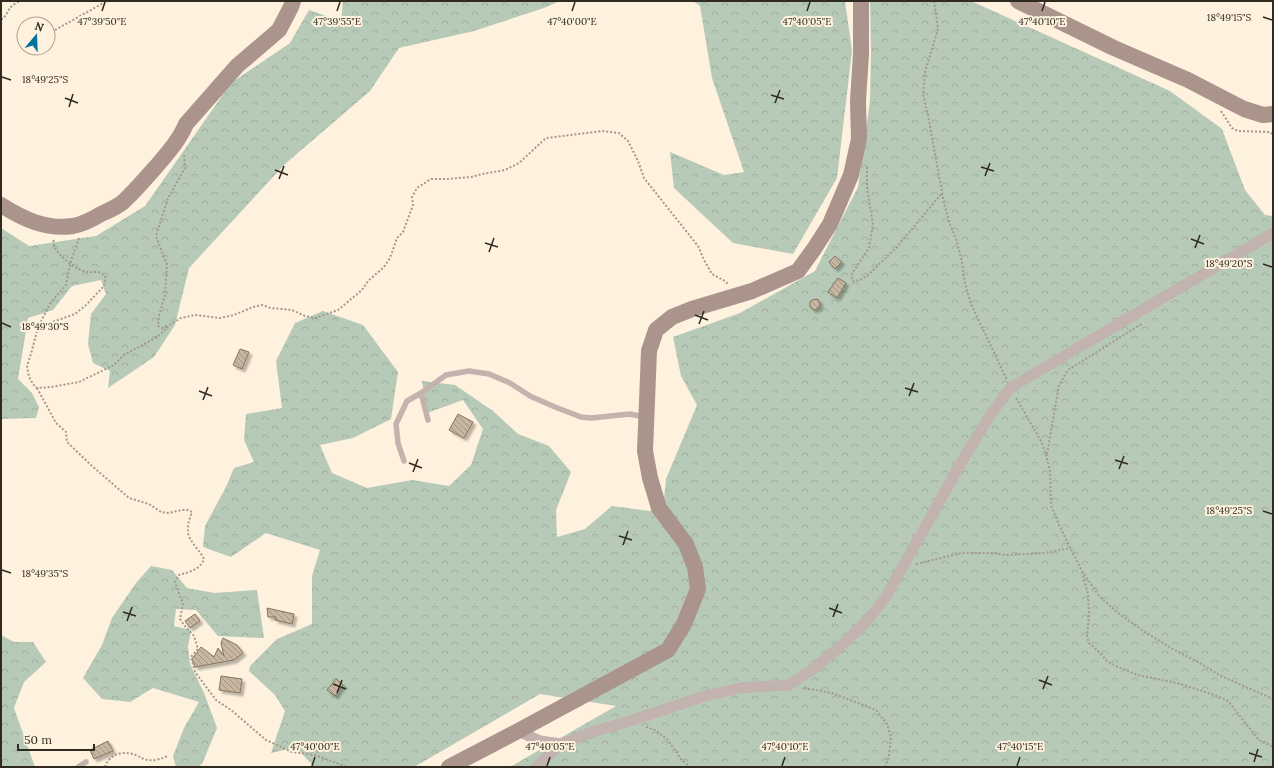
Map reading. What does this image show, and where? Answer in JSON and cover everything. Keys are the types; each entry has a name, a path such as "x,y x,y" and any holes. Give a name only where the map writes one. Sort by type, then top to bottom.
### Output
{"street":[{"path":"1,205 30,221 44,225 74,226 121,204 142,182 182,134 186,124 237,66 279,30 291,8 293,1"},
{"path":"450,767 668,650 684,624 698,589 695,568 686,544 659,508 650,478 645,451 649,351 656,330 672,317 692,309 752,291 798,271 830,224 851,175 859,139 858,101 861,54 861,1"},
{"path":"1018,1 1114,48 1188,80 1244,109 1263,115 1273,114"},
{"path":"536,767 561,744 595,731 705,696 740,688 789,685 816,667 867,621 888,595 966,454 993,411 1010,388 1273,233"},
{"path":"518,731 540,741 561,744"}],"lane":[{"path":"404,461 398,443 396,424 407,401 446,375 469,371 489,374 510,383 530,396 581,417 591,418 630,414 646,418"},
{"path":"421,393 428,420"},
{"path":"78,767 86,762"}],"path":[{"path":"1,19 5,16 10,6 20,1"},
{"path":"56,30 107,1"},
{"path":"934,1 938,29 925,72 923,94 944,203 962,262 965,284 971,304 1010,388 1041,442 1046,455 1050,471 1051,505 1059,525 1081,569 1099,596 1118,613 1145,632 1221,676 1273,699"},
{"path":"1220,97 1219,109 1232,128 1238,131 1269,132 1273,134"},
{"path":"182,134 185,168 168,198 156,236 167,265 165,295 159,316 158,326 163,328 181,318 195,315 220,318 234,315 262,305 282,310 292,310 304,316 315,318 338,310 362,290 368,281 384,267 390,258 397,238 403,232 413,205 412,197 417,188 431,179 471,177 505,170 519,163 546,138 602,131 619,133 628,141 644,178 698,246 712,274 725,281 735,296"},
{"path":"856,151 867,165 867,188 874,225 869,248 851,275 853,281 860,280 868,275 896,248 942,192"},
{"path":"89,220 80,235 70,264 66,284 51,302 38,327 27,366 29,377 37,388 56,423 66,432 67,442 129,498 149,504 161,512 168,513 182,510 192,512 187,531 189,539 204,558 202,564 193,571 179,575 174,582 183,604 180,619 194,636 198,649 191,656 195,672 216,700 231,710 266,740 292,752 315,755 347,767"},
{"path":"38,327 75,314 104,286 106,278 102,273 96,271 87,272 70,264 55,248 52,237 54,226"},
{"path":"1046,455 1059,385 1068,370 1148,320"},
{"path":"37,388 51,388 79,382 114,365 124,355 166,330 168,326"},
{"path":"905,565 919,564 962,553 1014,555 1044,553 1071,548"},
{"path":"1081,569 1088,594 1089,615 1087,636 1089,643 1107,660 1118,667 1138,675 1181,684 1228,701 1259,740 1273,747"},
{"path":"789,685 832,693 876,710 886,724 891,737 889,756 885,767"},
{"path":"627,722 655,730 668,740 681,759 690,767"},
{"path":"105,767 107,760 112,756 124,753 135,754 144,759 153,760 168,756"},
{"path":"1269,767 1273,765"}],"green space":[{"path":"343,1 560,1 544,8 474,31 399,48 370,91 285,164 189,268 175,325 154,357 108,388 110,371 93,363 88,344 91,314 106,294 101,280 72,286 53,310 28,318 18,379 32,393 39,407 36,418 1,419 1,228 29,246 96,236 145,206 231,83 290,43 309,10 341,21"},
{"path":"693,1 845,1 852,51 837,178 793,254 733,243 674,188 670,152 724,175 744,172 712,78 700,6"},
{"path":"870,1 971,1 1170,91 1222,129 1245,190 1265,215 1273,216 1273,767 510,767 616,706 540,694 414,767 314,767 296,747 271,753 285,711 275,695 249,671 250,666 277,639 312,624 312,576 320,550 266,533 231,557 203,547 205,526 226,487 234,468 254,462 244,440 246,414 282,408 276,361 295,323 323,311 363,325 398,372 391,419 353,438 320,445 332,473 367,488 412,480 449,486 471,465 483,429 463,400 427,413 422,381 455,385 493,411 518,434 549,446 571,472 556,510 557,537 585,529 612,506 650,511 664,499 666,479 697,405 681,376 673,337 740,313 815,271 858,187 870,101"},
{"path":"151,566 172,570 187,588 214,593 257,590 264,638 218,636 196,610 176,609 174,626 191,630 188,647 190,664 204,693 217,728 202,764 197,767 176,767 173,756 184,728 199,702 153,688 130,702 102,699 83,678 102,645 112,618 136,583"},
{"path":"1,635 14,642 33,642 46,662 24,682 14,708 35,767 1,767"}],"building":[{"path":"835,256 842,262 835,269 829,262"},
{"path":"838,278 846,283 837,298 828,292"},
{"path":"818,299 820,304 819,307 815,310 812,309 810,307 810,302"},
{"path":"240,349 249,352 242,369 233,365"},
{"path":"458,414 473,422 464,438 449,430"},
{"path":"267,608 294,614 292,624 275,620 276,617 268,617"},
{"path":"195,614 200,621 190,628 185,621"},
{"path":"223,638 237,645 243,653 234,660 195,667 192,659 201,647 214,657 218,648 224,656 221,643"},
{"path":"221,676 242,679 240,693 219,690"},
{"path":"336,679 343,685 335,696 327,690"},
{"path":"108,741 113,751 94,759 90,750"}]}
